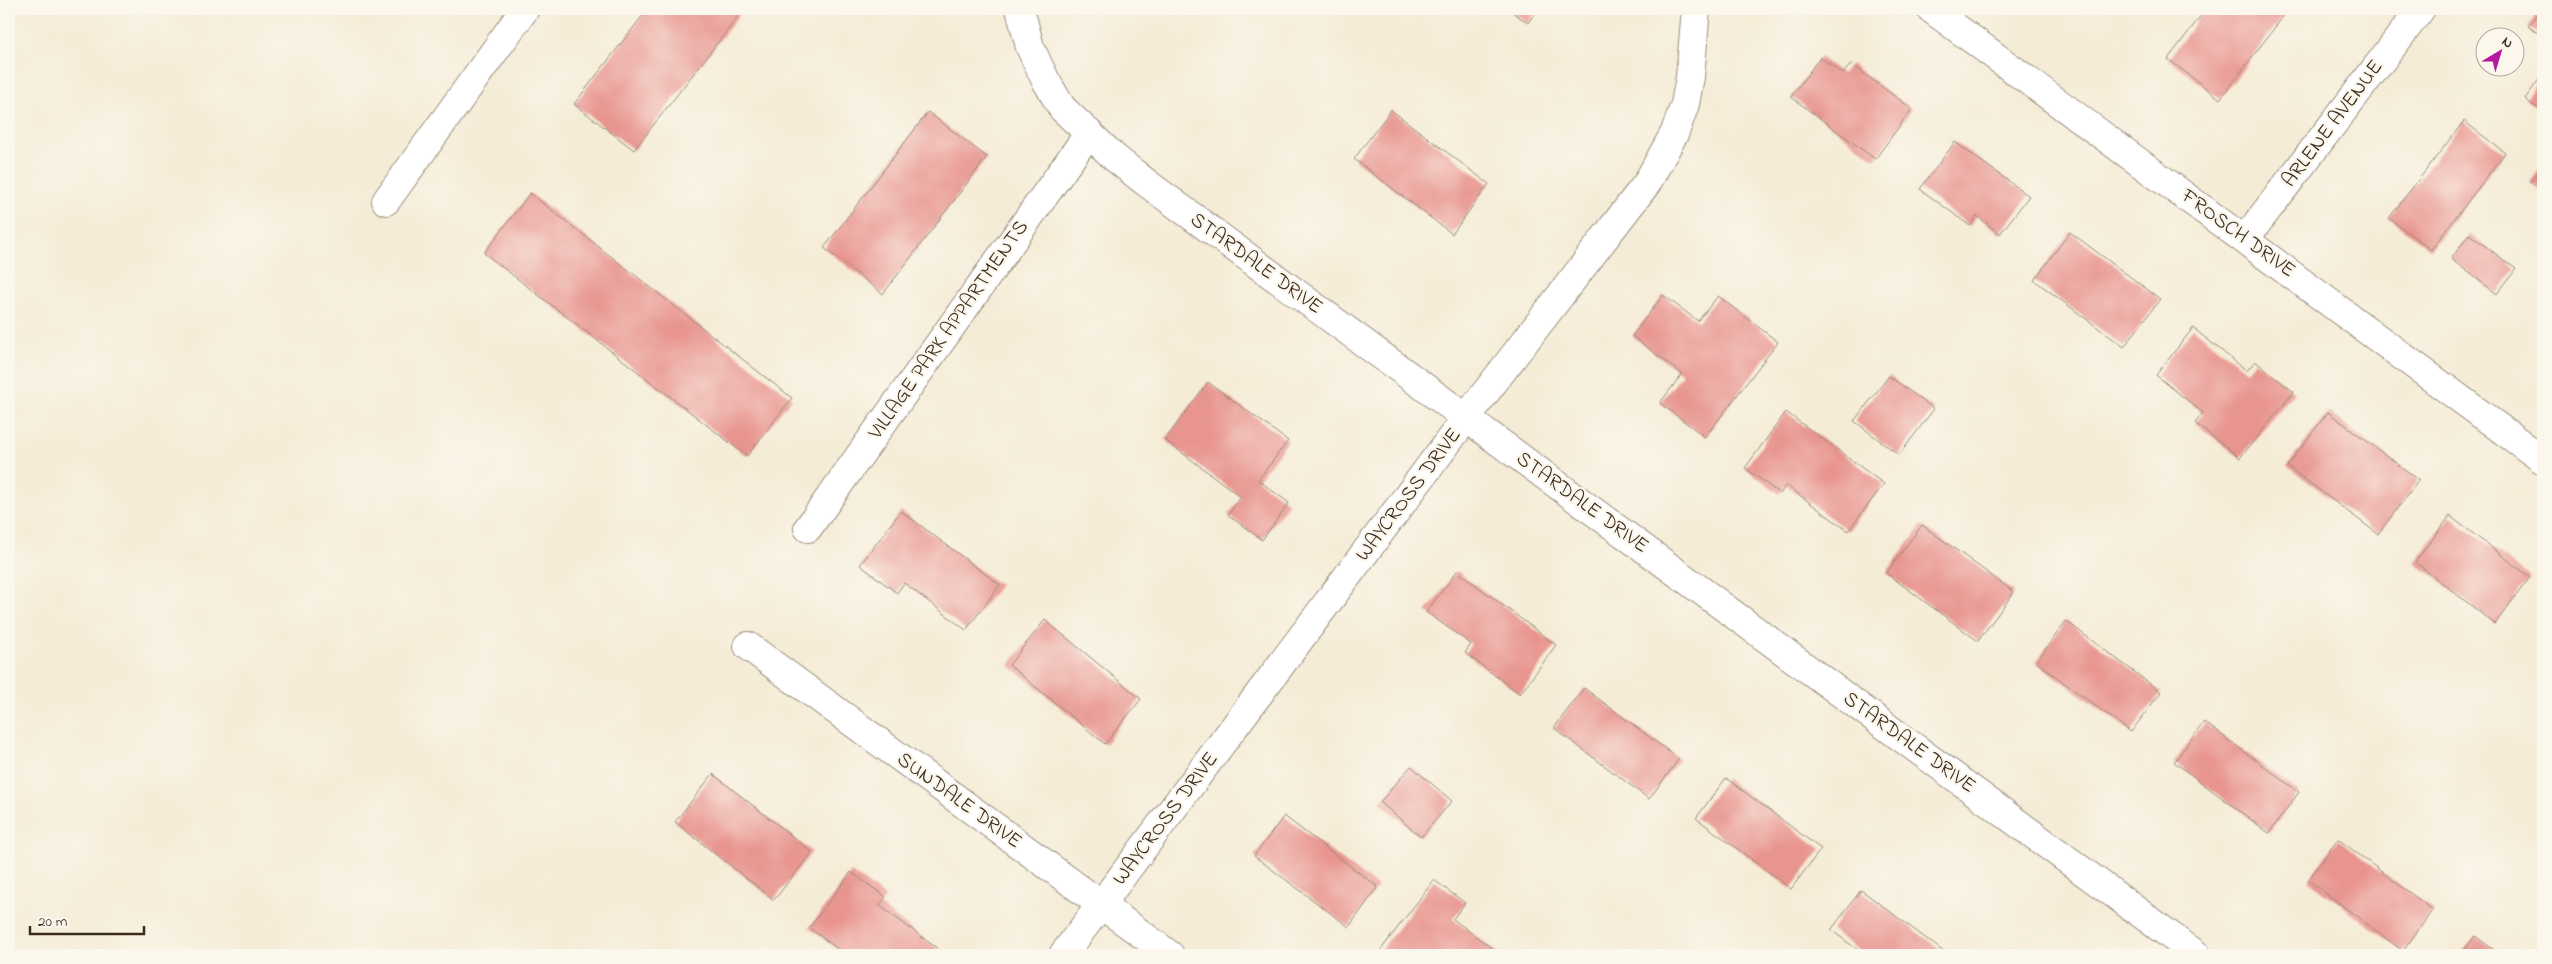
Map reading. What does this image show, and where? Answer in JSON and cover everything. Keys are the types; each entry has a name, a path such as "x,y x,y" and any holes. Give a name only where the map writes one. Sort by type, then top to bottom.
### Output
{"street":[{"path":"386,201 525,9"},
{"name":"STARDALE DRIVE","path":"1020,9 1030,47 1045,80 1062,108 1148,184 2196,955"},
{"name":"WAYCROSS DRIVE","path":"1063,955 1466,418 1648,183 1675,132 1684,104 1691,68 1696,9"},
{"name":"FROSCH DRIVE","path":"1931,9 2543,460"},
{"name":"ARLENE AVENUE","path":"2245,239 2421,9"},
{"name":"VILLAGE PARK APPARTMENTS","path":"808,528 1089,133"},
{"name":"SUNDALE DRIVE","path":"748,646 1170,955"}],"building":[{"path":"648,9 744,9 634,150 574,104"},
{"path":"1508,9 1538,9 1528,23"},
{"path":"2206,9 2289,9 2220,99 2168,59"},
{"path":"2543,9 2543,37 2528,26"},
{"path":"1820,57 1843,74 1851,64 1912,109 1875,159 1791,97"},
{"path":"2543,74 2543,113 2525,99"},
{"path":"1391,110 1489,184 1452,234 1354,159"},
{"path":"928,112 987,157 883,294 824,248"},
{"path":"2464,121 2505,153 2431,250 2389,218"},
{"path":"1955,142 2029,196 2000,234 1977,216 1970,226 1920,189"},
{"path":"2543,165 2543,192 2530,182"},
{"path":"530,193 792,398 747,456 484,253"},
{"path":"2070,232 2160,299 2124,347 2034,280"},
{"path":"2469,234 2516,269 2497,294 2451,259"},
{"path":"1663,295 1698,321 1718,296 1778,342 1705,437 1660,403 1682,374 1632,336"},
{"path":"2193,328 2247,371 2255,361 2294,392 2240,458 2195,423 2203,413 2156,375"},
{"path":"1889,376 1934,409 1899,455 1854,421"},
{"path":"1208,382 1288,441 1258,480 1289,503 1262,540 1228,515 1241,497 1165,440"},
{"path":"1786,412 1884,484 1848,531 1786,485 1780,494 1745,468"},
{"path":"2328,412 2419,480 2378,534 2287,466"},
{"path":"901,511 1000,585 966,630 904,583 897,593 860,565"},
{"path":"2450,516 2530,577 2495,624 2415,562"},
{"path":"1922,525 2014,592 1978,641 1886,573"},
{"path":"1457,571 1556,645 1520,694 1465,653 1471,644 1426,612"},
{"path":"1045,620 1141,699 1105,744 1009,665"},
{"path":"2066,621 2161,692 2131,732 2036,662"},
{"path":"1584,688 1679,759 1649,799 1554,728"},
{"path":"2204,722 2299,792 2269,833 2174,762"},
{"path":"1411,766 1452,801 1421,837 1380,802"},
{"path":"713,774 812,852 774,900 675,822"},
{"path":"1726,778 1821,849 1791,889 1696,818"},
{"path":"1284,816 1378,887 1349,927 1254,856"},
{"path":"2338,839 2433,910 2403,951 2308,880"},
{"path":"851,872 886,897 879,905 946,955 846,955 809,928"},
{"path":"1434,880 1465,903 1453,919 1501,955 1386,955 1380,951"},
{"path":"1861,890 1948,955 1865,955 1831,930"},
{"path":"2475,936 2501,955 2460,955"}]}
